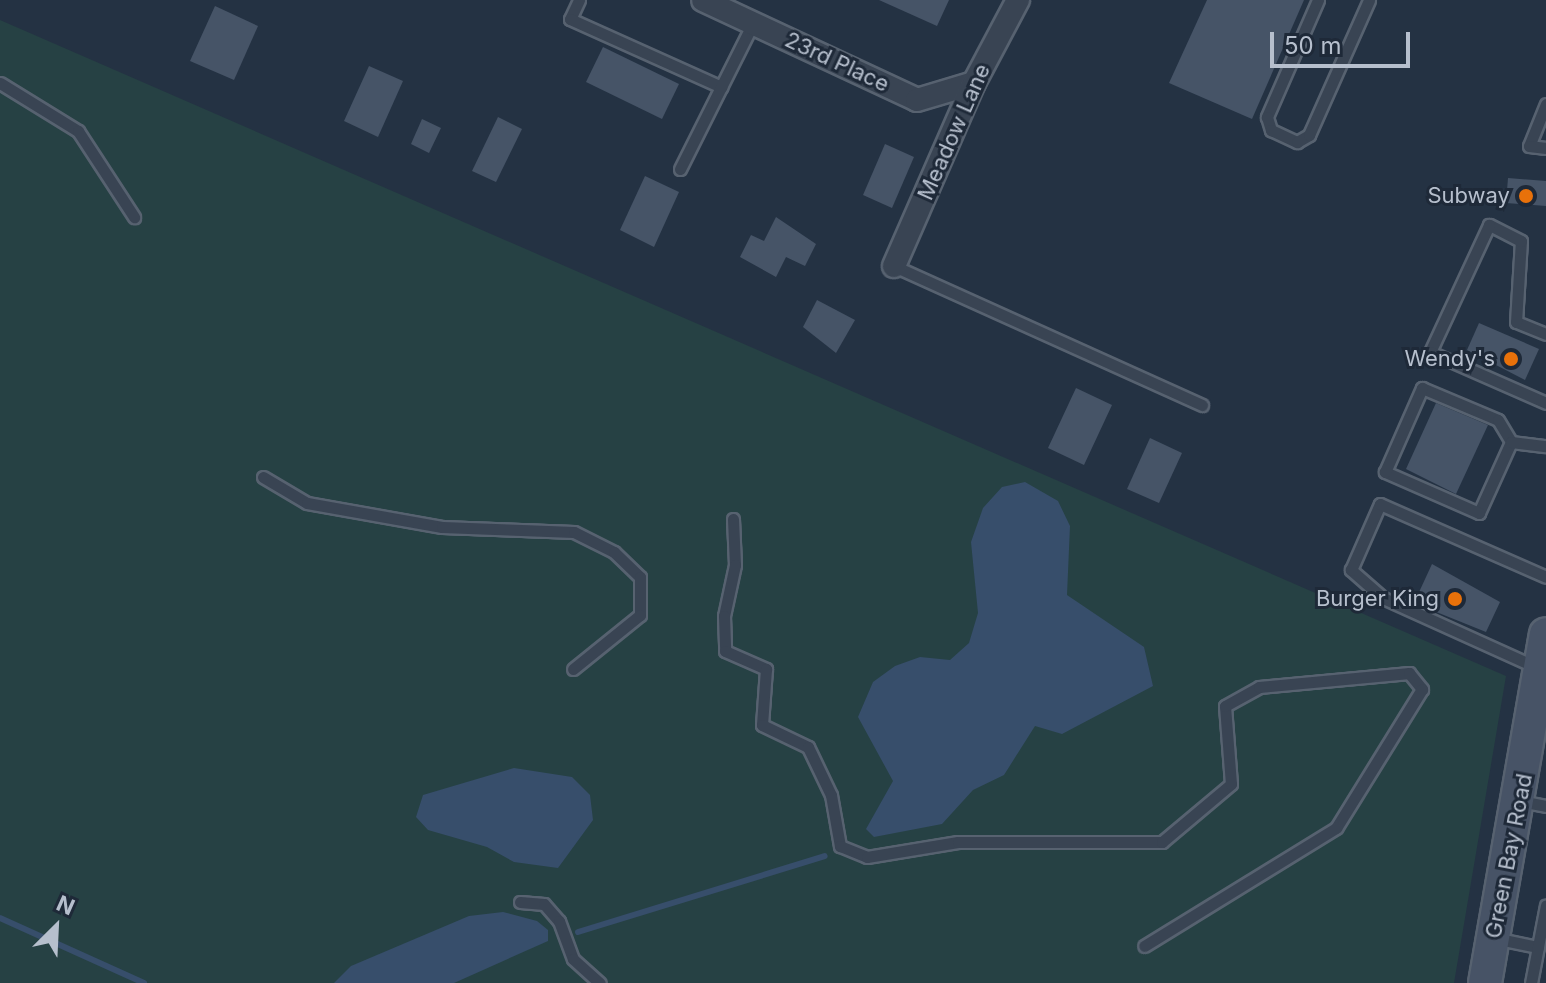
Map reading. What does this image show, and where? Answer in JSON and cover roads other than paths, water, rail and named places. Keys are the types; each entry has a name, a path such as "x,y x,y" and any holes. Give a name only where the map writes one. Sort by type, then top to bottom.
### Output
{"main road":[{"name":"Green Bay Road","path":"1485,983 1493,938 1532,803 1546,634"}],"street":[{"name":"23rd Place","path":"703,0 917,100 974,83"},
{"name":"Meadow Lane","path":"894,266 974,83 1018,0"}],"lane":[{"path":"579,0 570,19 721,87"},
{"path":"1318,0 1267,117 1271,130 1297,142 1309,135 1369,0"},
{"path":"680,169 753,23"},
{"path":"0,83 78,131 134,217"},
{"path":"1546,104 1529,146 1546,148"},
{"path":"1546,334 1516,322 1521,241 1489,225 1430,352 1546,403"},
{"path":"894,266 1202,405"},
{"path":"1422,388 1498,420 1511,442 1479,513 1385,472 1422,388"},
{"path":"1511,442 1546,446"},
{"path":"263,477 307,503 442,527 574,532 614,552 640,577 640,615 573,669"},
{"path":"1542,670 1383,598 1351,570 1380,504 1546,577"},
{"path":"733,519 735,565 724,616 725,651 766,669 762,725 808,747 831,795 840,846 867,857 958,842 1162,842 1231,784 1225,706 1259,687 1409,673 1422,689 1336,828 1144,946"},
{"path":"520,902 544,904 559,921 573,959 600,983"},
{"path":"1531,983 1546,905"},
{"path":"1493,938 1538,947"}],"water":[{"path":"1025,482 1058,501 1070,526 1067,595 1144,647 1153,686 1062,734 1035,726 1004,775 973,790 942,824 874,837 866,829 893,781 858,717 873,682 895,666 920,657 950,660 969,643 978,613 971,542 983,508 1002,487"},
{"path":"514,768 572,777 590,795 593,820 558,868 514,862 487,847 428,830 416,817 423,795"},
{"path":"503,912 537,921 548,930 548,941 454,983 334,983 351,966 469,916"}],"waterway":[{"path":"578,932 825,856"},
{"path":"0,918 144,983"}],"place":[{"name":"Subway","path":"1526,196"},
{"name":"Wendy's","path":"1511,359"},
{"name":"Burger King","path":"1455,599"}]}
